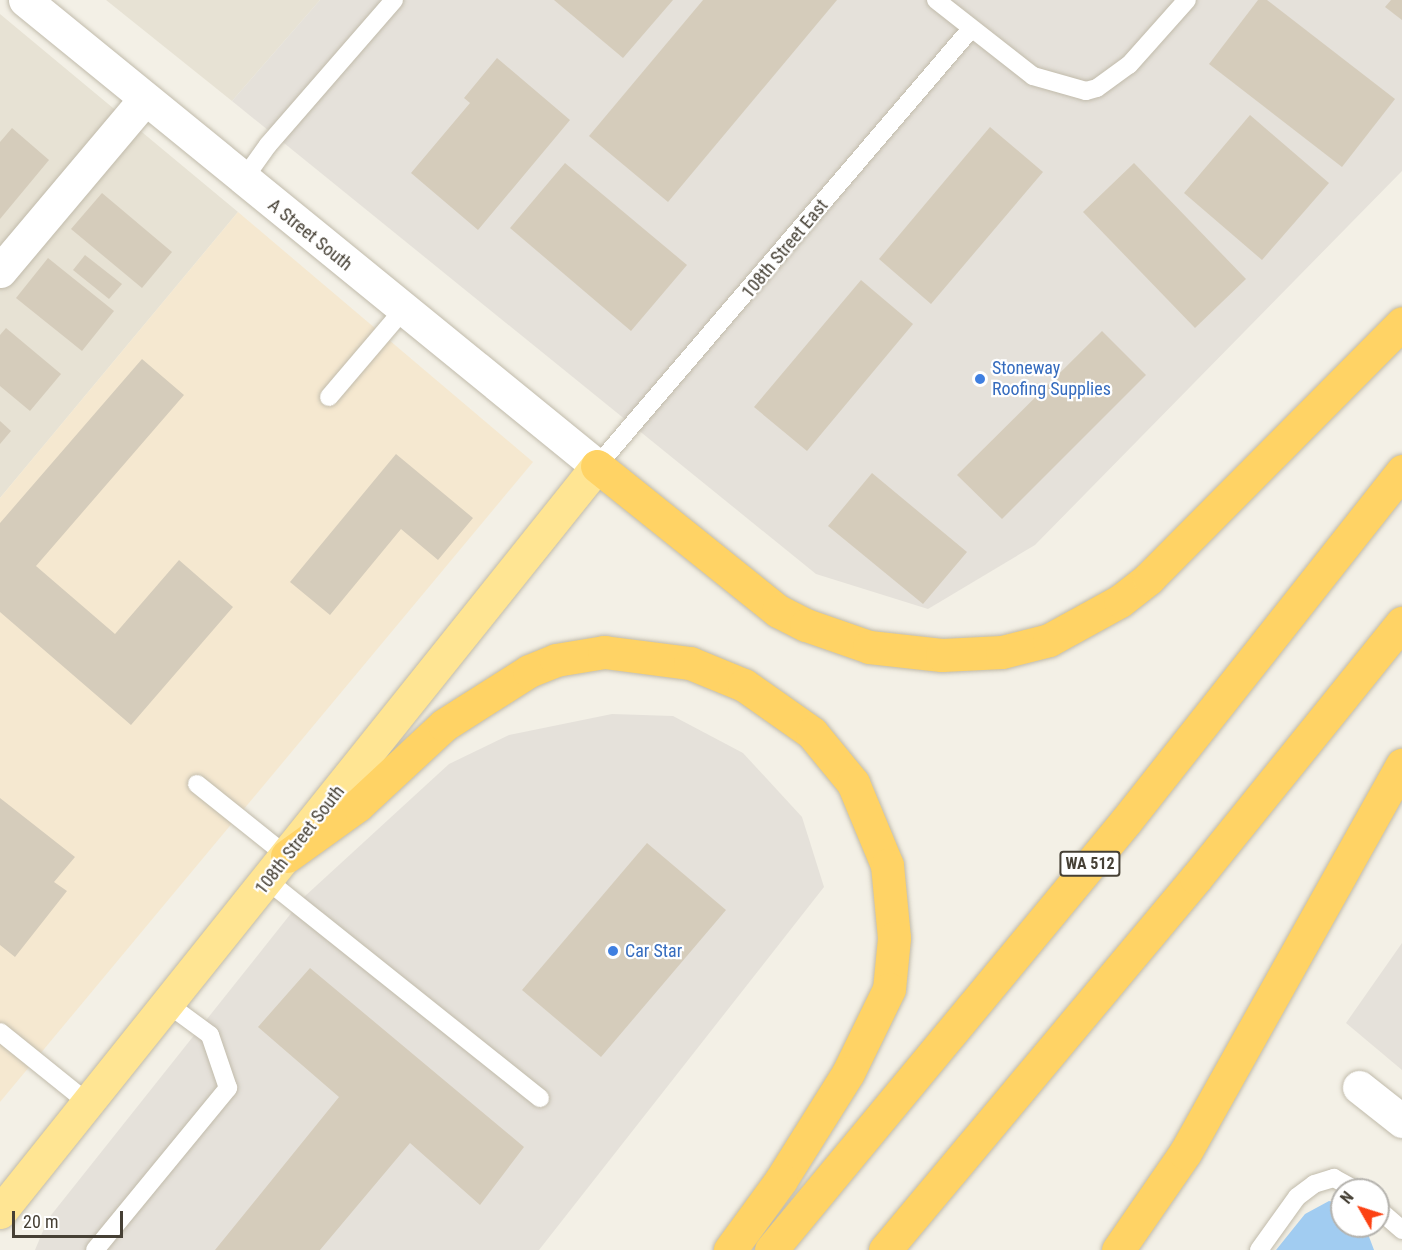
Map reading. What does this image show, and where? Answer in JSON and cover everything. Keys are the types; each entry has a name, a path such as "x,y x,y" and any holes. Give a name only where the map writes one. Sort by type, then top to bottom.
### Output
{"highway":[{"path":"597,466 778,611 806,625 869,647 942,655 1002,652 1058,636 1127,596 1402,323"},
{"name":"WA 512","path":"771,1250 1126,821 1402,471"},
{"path":"885,1250 1196,878 1402,622"},
{"path":"278,868 358,805 444,725 529,671 556,660 604,651 690,663 744,685 812,733 853,783 887,865 894,938 889,989 848,1073 781,1180 730,1250"},
{"path":"1118,1250 1185,1153 1402,764"}],"main road":[{"name":"108th Street South","path":"0,1212 278,868 597,466"}],"street":[{"name":"A Street South","path":"25,0 243,180 597,466"},
{"path":"0,271 145,99"},
{"path":"1359,1087 1402,1121"}],"lane":[{"path":"243,180 268,145 394,0"},
{"path":"936,0 970,30 1033,76 1086,91 1130,65 1187,0"},
{"name":"108th Street East","path":"597,466 970,30"},
{"path":"329,397 403,310"},
{"path":"196,784 278,868 540,1098"},
{"path":"95,1250 228,1088 210,1035 168,1004"},
{"path":"0,1032 88,1103"},
{"path":"1259,1250 1297,1197 1314,1184 1330,1179"},
{"path":"1390,1220 1402,1230"}],"shaded area":[{"path":"106,0 320,0 232,101"},
{"path":"320,0 1402,0 1402,171 1035,545 928,609 816,574 232,101"},
{"path":"0,14 238,212 0,498"},
{"path":"238,212 533,462 0,1102 0,498"},
{"path":"612,714 673,716 743,753 802,817 824,887 539,1250 35,1250 48,1219 304,897 449,764 509,735"},
{"path":"1402,943 1402,1070 1346,1023"}],"water":[{"path":"1330,1201 1330,1238 1370,1238 1374,1250 1276,1250 1305,1214"}],"building":[{"path":"554,0 673,0 623,58"},
{"path":"703,0 837,0 668,202 589,136"},
{"path":"1258,0 1267,0 1395,99 1342,167 1209,64"},
{"path":"1391,0 1402,0 1402,20 1385,7"},
{"path":"497,58 570,120 478,230 411,173 470,103 464,98"},
{"path":"1250,115 1329,183 1262,260 1184,193"},
{"path":"990,127 1043,172 931,304 879,259"},
{"path":"12,128 49,160 0,219 0,142"},
{"path":"565,163 687,265 631,331 510,228"},
{"path":"1134,163 1246,279 1195,328 1083,212"},
{"path":"102,193 172,252 142,288 71,229"},
{"path":"85,255 122,284 109,299 73,270"},
{"path":"48,258 114,311 82,351 16,298"},
{"path":"861,280 913,324 807,451 754,407"},
{"path":"6,328 61,374 30,411 0,386 0,335"},
{"path":"1102,331 1146,375 1002,519 957,475"},
{"path":"142,359 184,395 36,566 115,634 179,560 233,607 131,725 0,612 0,523"},
{"path":"0,421 11,431 0,444"},
{"path":"396,454 473,518 438,560 401,529 330,615 290,582"},
{"path":"872,473 967,552 923,604 828,526"},
{"path":"0,798 75,857 54,882 67,891 15,957 0,945"},
{"path":"647,843 726,910 601,1057 522,990"},
{"path":"310,968 524,1147 480,1205 410,1143 320,1250 215,1250 339,1097 258,1027"}],"place":[{"name":"Stoneway Roofing Supplies","path":"980,379"},
{"name":"Car Star","path":"613,951"}]}
